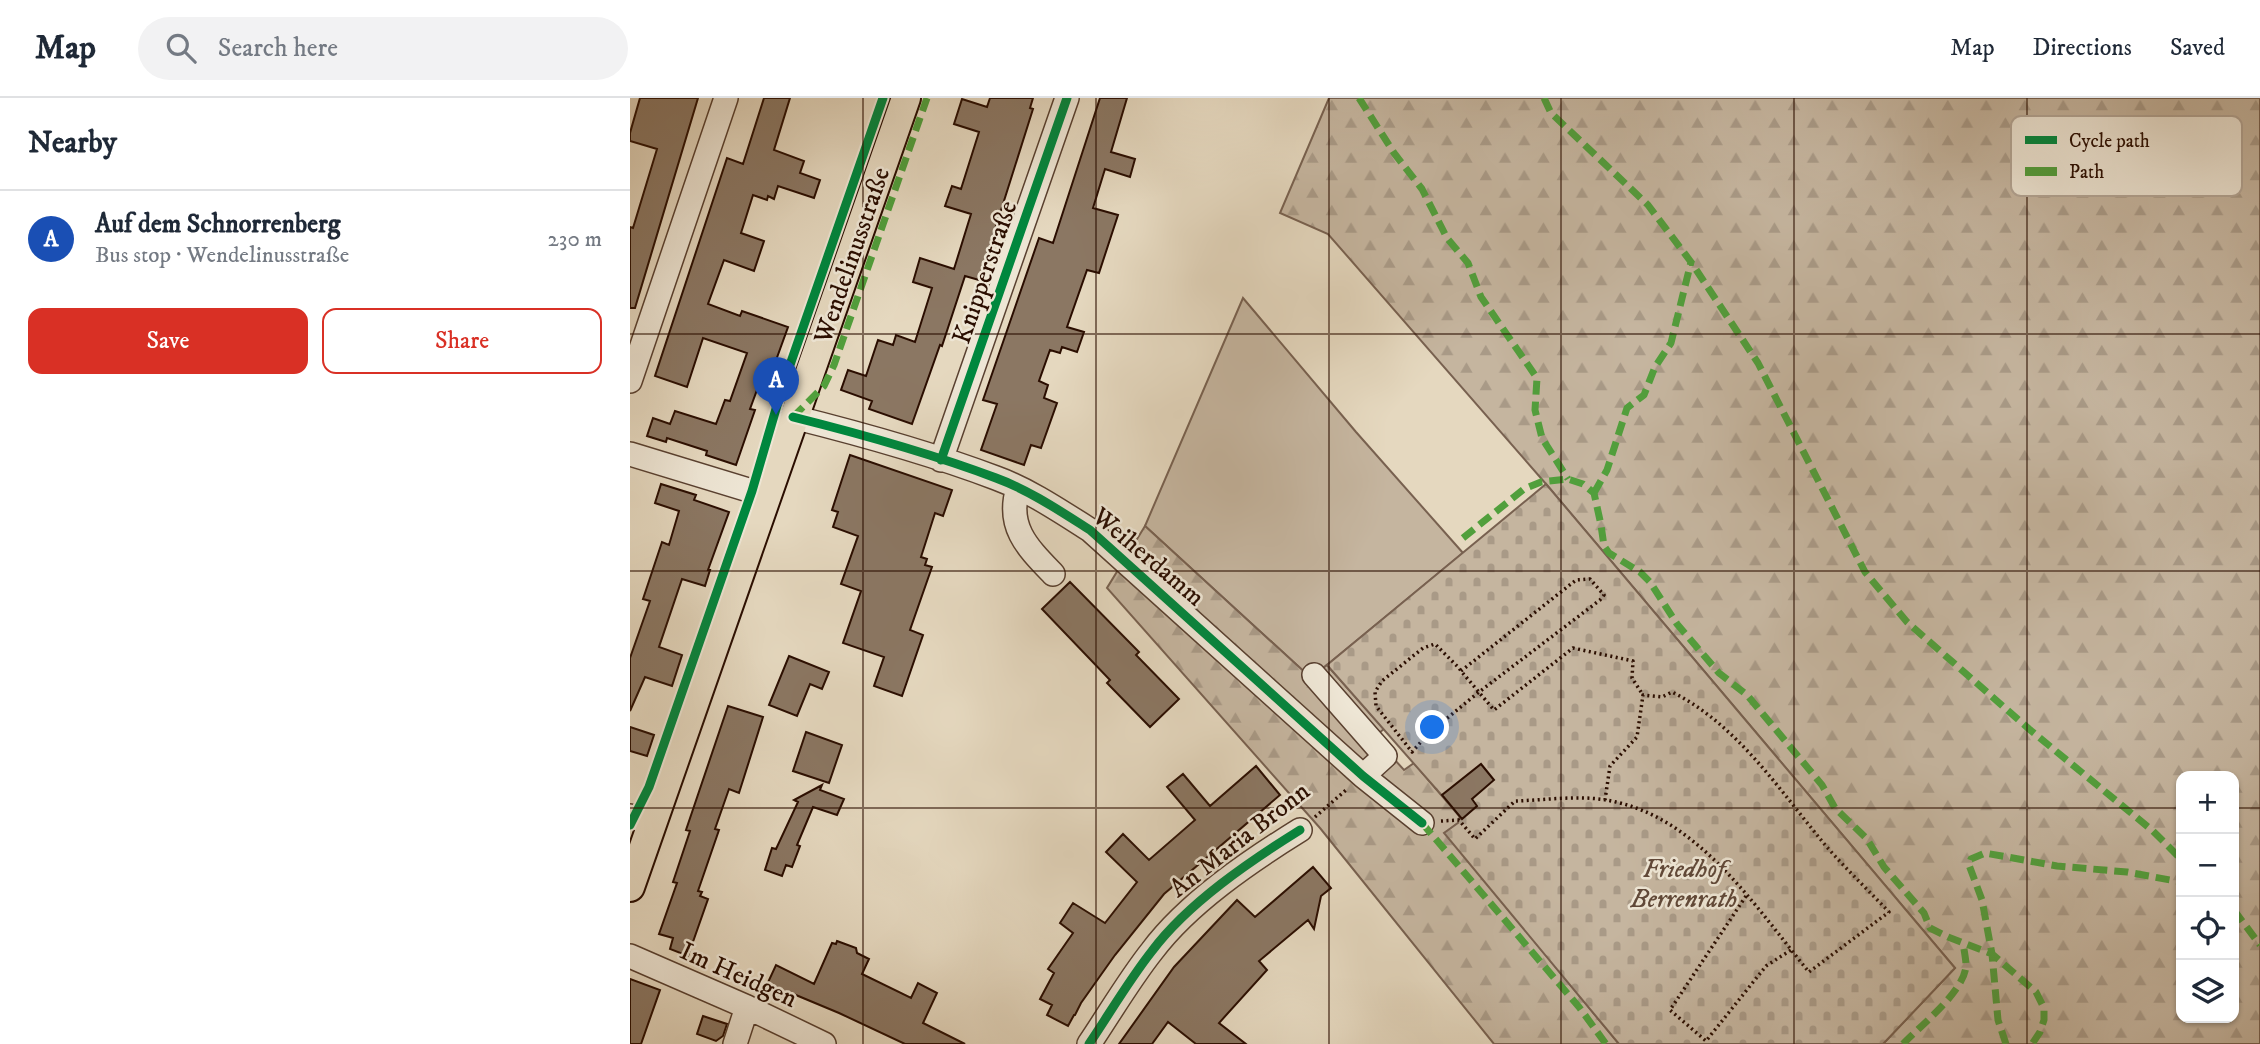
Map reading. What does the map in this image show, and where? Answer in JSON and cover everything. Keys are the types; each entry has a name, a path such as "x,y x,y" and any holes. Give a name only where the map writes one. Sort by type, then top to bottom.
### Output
{"main road":[{"name":"Wendelinusstraße","path":"630,887 641,820 768,496 793,417 906,98"}],"street":[{"path":"630,381 726,98"},
{"name":"Knipperstraße","path":"941,460 1067,98"},
{"name":"Weiherdamm","path":"793,417 864,435 997,478 1048,504 1090,530 1358,779 1422,822"},
{"path":"630,454 768,496"},
{"path":"1018,488 1014,517 1019,533 1053,574"},
{"path":"1314,675 1385,755 1358,779"},
{"name":"An Maria Bronn","path":"1089,1044 1153,949 1183,917 1235,873 1300,830"},
{"name":"Im Heidgen","path":"630,956 824,1044"},
{"path":"735,1044 747,1007"}],"path":[{"path":"1461,671 1576,580 1590,579 1604,595 1600,600 1479,692 1429,733 1412,752 1376,706 1375,692 1382,681 1423,648 1434,644 1461,671 1479,692 1494,710 1573,648 1633,661 1632,678 1643,695 1637,737 1610,765 1605,800"},
{"path":"1422,822 1459,820 1475,839 1515,801 1588,798 1629,805 1678,830 1710,854 1809,972 1889,912 1829,849 1759,764 1724,727 1691,702 1672,692 1662,697 1643,695"},
{"path":"1746,896 1670,1010 1706,1041 1766,966 1791,950"}],"green space":[{"path":"1329,98 2260,98 2260,1044 1883,1044 1955,968 1546,484 1328,234 1280,213"},
{"path":"1243,298 1463,553 1311,678 1145,526"},
{"name":"Friedhof Berrenrath","path":"1546,484 1955,968 1883,1044 1619,1044 1444,833 1458,823 1460,816 1327,665"},
{"path":"1145,526 1311,678 1327,665 1384,729 1374,737 1404,770 1414,763 1460,817 1458,823 1445,833 1619,1044 1494,1044 1320,828 1107,588"}],"building":[{"path":"640,98 698,98 635,308 630,308 630,227 633,228 657,149 630,141"},
{"path":"764,98 790,98 774,150 804,161 800,173 820,180 814,198 778,186 774,199 768,196 767,200 753,195 741,233 764,241 754,271 724,260 708,304 740,316 742,311 788,327 775,363 768,360 750,409 755,410 736,465 706,455 707,451 667,438 666,442 647,436 653,418 670,424 675,411 716,424 725,400 730,401 747,353 703,338 687,387 655,376 727,158 743,164"},
{"path":"990,98 1033,98 1030,108 1033,109 979,280 965,276 912,424 869,409 872,401 841,390 848,370 866,376 878,340 893,345 896,335 915,342 932,288 913,282 920,258 954,269 971,214 945,206 952,186 961,189 979,132 954,124 962,99 987,107"},
{"path":"1100,98 1127,98 1111,152 1135,159 1130,177 1105,169 1093,208 1118,215 1099,273 1087,270 1067,327 1084,332 1077,352 1062,347 1060,353 1050,350 1039,381 1048,385 1044,398 1057,403 1041,448 1031,445 1024,465 981,450 997,404 983,400 1039,238 1053,243"},
{"path":"850,455 952,490 943,516 935,513 921,557 927,559 925,565 932,567 910,630 923,635 902,696 874,686 884,657 843,643 861,591 841,584 858,536 833,527 838,512 832,510"},
{"path":"661,484 696,495 694,500 729,512 705,586 682,579 659,647 682,655 672,686 645,677 630,711 630,658 650,601 643,599 662,542 669,545 679,511 655,503"},
{"path":"1070,582 1139,652 1136,655 1179,699 1150,727 1107,683 1110,680 1042,609"},
{"path":"789,656 829,672 822,689 810,684 797,716 769,705"},
{"path":"728,706 763,717 739,793 729,789 715,829 719,830 698,891 702,892 700,896 708,899 688,956 670,949 673,938 659,934 677,883 673,882 690,831 686,830"},
{"path":"630,727 654,735 647,756 630,751"},
{"path":"806,732 842,745 829,783 793,771"},
{"path":"1481,764 1494,780 1472,799 1477,806 1462,819 1442,795"},
{"path":"1256,766 1280,795 1164,894 1115,955 1068,1026 1047,1015 1052,1005 1040,999 1054,973 1048,969 1073,933 1060,923 1073,903 1105,923 1137,882 1106,852 1123,834 1149,860 1195,820 1167,787 1183,774 1210,806"},
{"path":"822,785 820,790 844,799 837,815 813,807 797,845 800,846 792,867 786,865 782,876 765,870 772,848 776,849 798,802 794,800"},
{"path":"1313,867 1331,888 1321,896 1314,929 1308,920 1259,961 1267,970 1219,1023 1246,1044 1196,1044 1168,1022 1152,1044 1119,1044 1174,967 1237,900 1255,917"},
{"path":"837,941 856,948 857,953 869,959 862,974 911,998 918,983 937,993 923,1023 965,1044 905,1044 791,993 781,1000 764,991 776,965 814,984 832,943 836,944"},
{"path":"630,979 660,990 641,1044 630,1044"},
{"path":"703,1016 727,1024 723,1036 716,1041 697,1034"}],"marked path":[{"path":"793,417 824,386 834,365 927,98"},
{"path":"1359,98 1394,153 1422,189 1447,238 1468,263 1481,297 1537,378 1535,410 1542,438 1568,479"},
{"path":"1544,98 1551,113 1648,205 1691,262 1758,363 1865,572 1907,622 2029,729 2153,831 2176,854"},
{"path":"1594,493 1607,470 1627,408 1644,395 1655,367 1671,343 1691,262"},
{"path":"1463,538 1524,489 1541,482 1568,479 1583,484 1594,493 1604,546 1609,553 1640,572 1650,582 1677,624 1719,673 1747,695 1822,785 1835,808 1867,839 1884,867 1924,913 1930,928 1992,954 2036,992 2044,1008 2044,1020 2032,1044"},
{"path":"1422,823 1579,1007 1606,1044"},
{"path":"2006,1044 1998,1020 1992,954 1982,900 1969,865 1971,859 1985,853 2057,866 2127,872 2176,881"},
{"path":"2239,917 2260,945"},
{"path":"1903,1044 1958,986 1966,966 1963,943"}],"cycle path":[{"path":"630,825 649,787 752,491 783,385 883,98"},
{"path":"941,460 1067,98"},
{"path":"793,417 946,460 1008,483 1056,508 1090,530 1363,776 1422,823"},
{"path":"1089,1044 1127,985 1183,916 1241,869 1300,830"}],"place":[{"name":"Auf dem Schnorrenberg","path":"776,415"}]}
